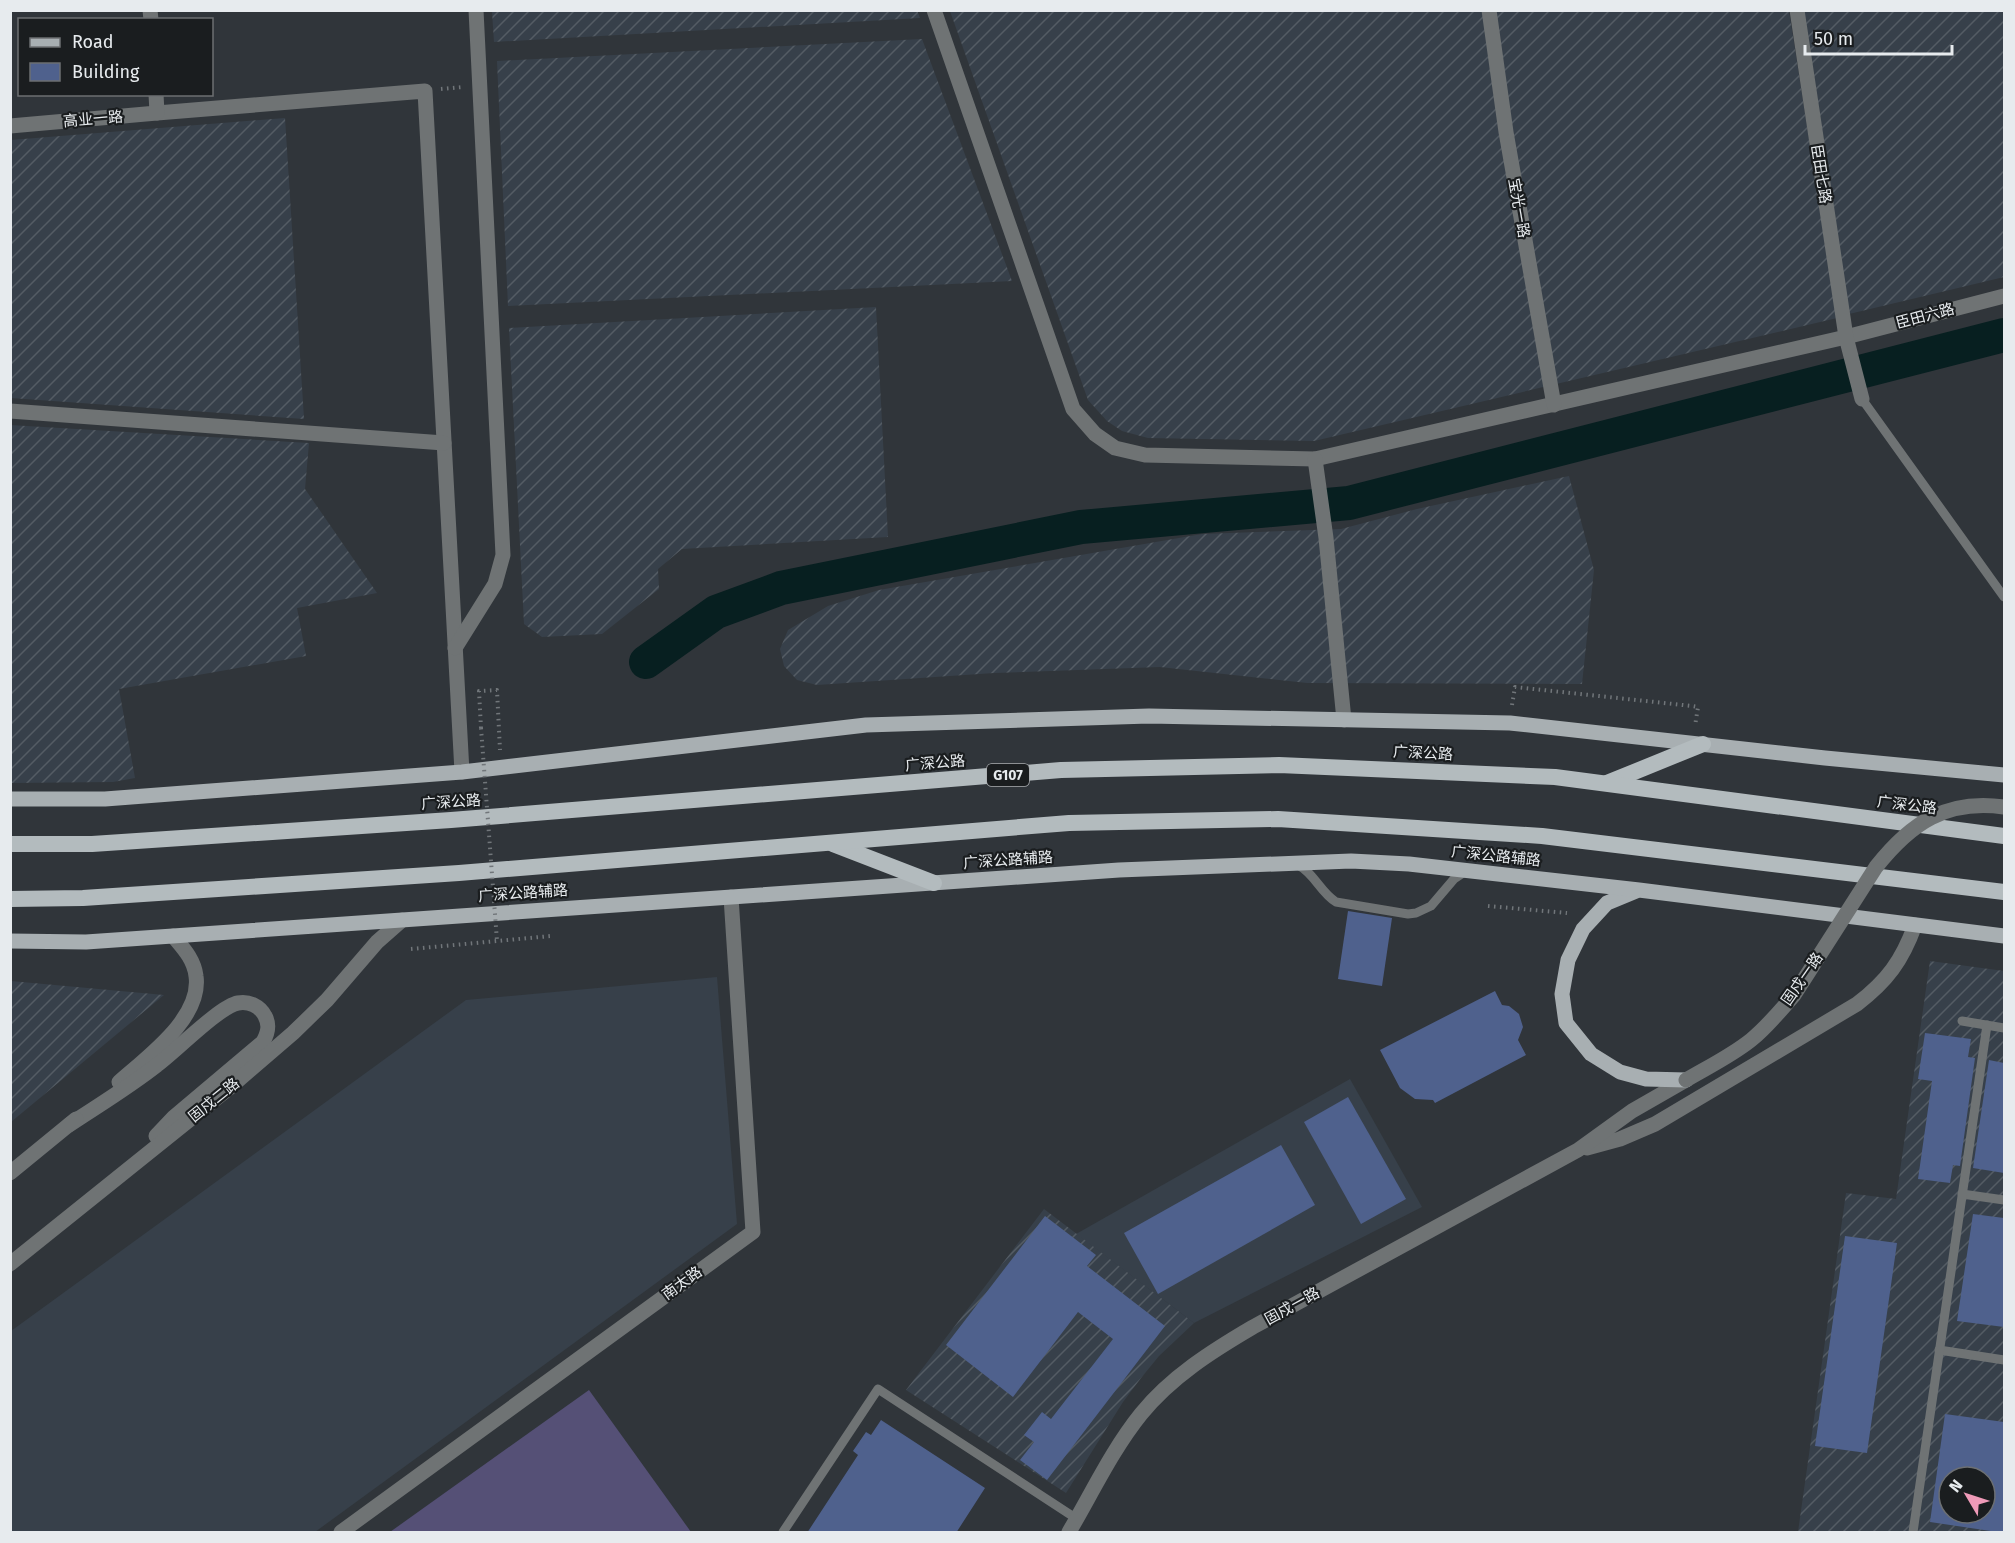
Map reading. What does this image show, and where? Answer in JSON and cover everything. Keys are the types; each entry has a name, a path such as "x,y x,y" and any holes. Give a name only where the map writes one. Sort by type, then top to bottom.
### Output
{"highway":[{"path":"1605,784 1703,744"},
{"name":"广深公路","path":"10,844 92,844 451,820 1061,770 1279,765 1555,777 2004,836"},
{"path":"10,899 83,898 459,873 1069,823 1278,819 1542,836 2004,892"},
{"path":"830,843 934,883"}],"main road":[{"path":"10,799 105,799 462,772 866,725 1149,716 1510,723 2004,775"},
{"name":"广深公路辅路","path":"10,941 86,942 1119,870 1351,861 1639,890 2004,936"},
{"path":"1639,890 1607,903 1583,928 1568,960 1562,994 1566,1023 1591,1054 1620,1072 1646,1079 1686,1080"}],"street":[{"path":"455,648 495,584 503,555 476,10"},
{"name":"臣田六路","path":"934,10 1073,409 1095,434 1115,448 1145,455 1315,459 1846,337 2004,296"},
{"name":"宝光一路","path":"1489,10 1506,132 1554,405"},
{"name":"臣田七路","path":"1797,10 1846,337 1862,399"},
{"path":"425,91 462,772"},
{"name":"高业一路","path":"10,126 425,91"},
{"path":"156,96 157,112"},
{"path":"10,411 444,443"},
{"path":"1315,459 1326,538 1344,720"},
{"name":"固戍一路","path":"1073,1526 1120,1443 1141,1414 1164,1389 1188,1369 1253,1327 1578,1150 1632,1111 1742,1046 1780,1011 1794,994 1876,867 1910,830 1938,813 1964,806 2004,807"},
{"name":"南太路","path":"341,1533 753,1232 731,897"},
{"name":"固戍二路","path":"10,1264 228,1089 293,1033 327,1000 377,942 402,920"},
{"name":"固戍一路","path":"1578,1150 1629,1136 1655,1124 1857,1004 1873,992 1895,967 1915,925"},
{"path":"10,1173 69,1125 173,1033 188,1013 194,994 196,976 189,956 172,936"},
{"path":"69,1125 158,1065 230,1005 247,1002 265,1014 268,1023 267,1035 263,1042 174,1117 117,1178"}],"lane":[{"path":"1862,399 2004,597"},
{"path":"1293,862 1306,869 1328,897 1336,902 1408,914 1431,906 1454,879 1466,871"},
{"path":"1962,1022 2004,1028"},
{"path":"1912,1533 1987,1025"},
{"path":"1962,1194 2004,1200"},
{"path":"1939,1350 2004,1360"},
{"path":"783,1533 878,1389 1073,1526"}],"path":[{"path":"425,91 480,86"},
{"path":"1512,705 1515,687 1698,707 1695,726"},
{"path":"497,940 479,691 497,690 500,750"},
{"path":"1488,906 1567,913"},
{"path":"411,950 551,936"}],"shaded area":[{"path":"917,10 920,18 494,42 492,11"},
{"path":"950,11 1789,11 1837,318 1314,441 1148,438 1122,431 1107,421 1088,400"},
{"path":"1804,11 2004,11 2004,277 1849,314"},
{"path":"922,39 1012,281 508,306 497,61"},
{"path":"285,118 304,419 11,398 11,140"},
{"path":"876,307 888,537 682,549 658,569 659,589 602,634 542,637 524,624 509,328"},
{"path":"10,425 309,443 305,489 377,593 297,608 306,656 119,689 135,778 113,782 11,783"},
{"path":"1569,476 1594,570 1582,684 1307,683 1160,667 994,673 817,685 797,680 784,666 780,649 788,630 828,606 879,590 1202,534 1341,529 1417,509"},
{"path":"1930,961 2004,971 2004,1532 1798,1532 1846,1193 1896,1199"},
{"path":"717,977 737,1224 315,1532 11,1532 11,1331 466,1000"},
{"path":"11,981 164,995 11,1122"},
{"path":"1350,1079 1422,1207 1194,1323 1076,1234"},
{"path":"1044,1209 1194,1323 1159,1356 1141,1378 1123,1402 1066,1493 906,1390"},
{"path":"589,1390 691,1532 390,1532"}],"building":[{"path":"1348,911 1392,918 1382,986 1338,979"},
{"path":"1495,991 1502,1005 1509,1006 1519,1014 1523,1027 1518,1040 1526,1055 1435,1103 1433,1100 1415,1099 1400,1088 1380,1050"},
{"path":"1925,1033 1971,1039 1968,1057 1975,1058 1960,1166 1953,1165 1950,1183 1918,1179 1932,1081 1918,1079"},
{"path":"1989,1060 2004,1063 2004,1173 1973,1168"},
{"path":"1348,1097 1406,1199 1361,1224 1304,1122"},
{"path":"1281,1145 1315,1205 1158,1294 1124,1233"},
{"path":"1973,1214 2004,1218 2004,1327 1957,1321"},
{"path":"1045,1216 1096,1255 1087,1266 1165,1326 1047,1480 1020,1460 1034,1442 1024,1435 1042,1412 1051,1419 1113,1339 1078,1312 1013,1397 946,1345"},
{"path":"1845,1236 1897,1243 1867,1453 1815,1446"},
{"path":"1945,1414 2004,1422 2004,1533 1950,1525 1997,1525 1997,1465 1938,1465"},
{"path":"881,1420 985,1488 956,1533 807,1533 858,1455 853,1451 866,1432 871,1435"},
{"path":"1937,1472 1937,1523 1930,1522"}],"waterway":[{"path":"646,662 716,612 781,588 1081,527 1349,503 2004,335"}]}
